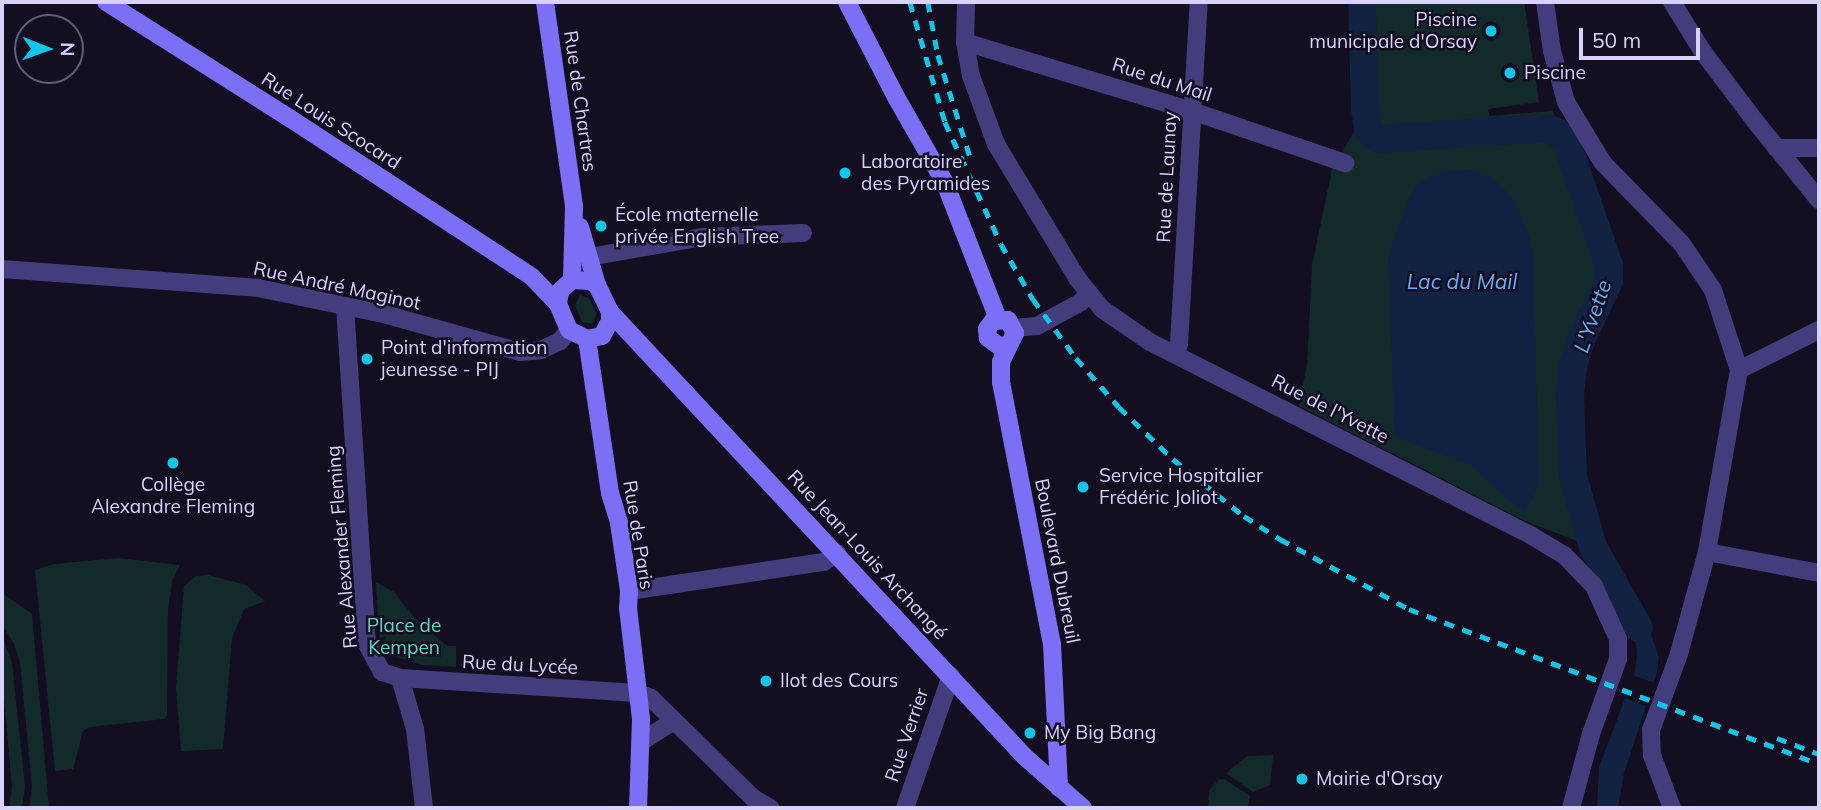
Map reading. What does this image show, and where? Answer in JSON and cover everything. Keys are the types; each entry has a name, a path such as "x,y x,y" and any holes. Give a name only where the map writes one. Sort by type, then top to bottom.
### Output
{"main road":[{"name":"Rue Louis Scocard","path":"106,2 291,118 532,277 558,304"},
{"name":"Rue de Chartres","path":"545,2 574,207 597,285"},
{"path":"847,2 896,97 945,183 998,319"},
{"name":"Rue de Chartres","path":"569,282 574,207"},
{"name":"Rue Louis Scocard","path":"532,277 569,282"},
{"path":"590,281 597,285 610,312 610,321 595,337 569,330 558,304 560,291 569,282 590,281"},
{"name":"Rue Jean-Louis Archangé","path":"610,312 951,676 1059,788 1083,808"},
{"path":"998,319 1008,320 1011,337 999,346 988,338 990,324 998,319"},
{"name":"Rue Jean-Louis Archangé","path":"595,337 643,349"},
{"name":"Rue de Paris","path":"595,337 610,494 619,523 629,591 628,608 642,741 638,808"},
{"name":"Boulevard Dubreuil","path":"1011,337 1001,362 1001,382 1052,644 1059,788"}],"street":[{"name":"Rue de l'Yvette","path":"966,2 965,42 971,76 996,144 1088,294 1129,330 1532,536 1564,555 1594,586 1618,639 1618,659 1572,808"},
{"name":"Rue de Launay","path":"1175,354 1178,344 1199,2"},
{"path":"1545,2 1552,51 1566,102 1603,163 1682,244 1713,289 1739,370 1734,413 1707,552 1679,654 1651,730 1652,755 1672,808"},
{"path":"1672,2 1703,52 1819,200"},
{"name":"Rue du Mail","path":"965,42 1192,111 1345,163"},
{"path":"1776,148 1819,148"},
{"path":"589,257 703,237 803,233"},
{"name":"Rue André Maginot","path":"2,269 258,288 345,306 520,352 541,350 560,341 569,330"},
{"path":"1011,337 1081,302 1088,294"},
{"name":"Rue Alexander Fleming","path":"345,306 367,644 382,672 400,678"},
{"path":"1739,370 1819,330"},
{"path":"1707,552 1819,573"},
{"path":"629,591 824,562 837,553"},
{"name":"Rue Verrier","path":"905,808 951,676"},
{"path":"400,678 415,729 424,808"},
{"name":"Rue du Lycée","path":"400,678 638,693"},
{"path":"638,693 651,698 672,722 753,799 770,808"},
{"path":"642,741 672,722"}],"green space":[{"path":"1356,2 1524,2 1539,102 1488,109 1489,116 1553,111 1609,265 1599,303 1580,342 1570,397 1573,476 1593,547 1523,520 1299,406 1307,364 1312,266 1332,169 1354,132 1361,84"},
{"path":"580,295 589,298 597,313 592,324 582,322 575,305"},
{"path":"118,558 180,565 172,581 168,609 167,715 165,719 89,727 83,731 73,769 55,771 35,570 54,564"},
{"path":"208,575 246,585 265,601 244,609 232,638 223,749 181,751 176,688 184,586 196,576"},
{"name":"Place de Kempen","path":"376,582 394,592 414,617 447,646 456,646 456,667 422,665 380,652"},
{"path":"2,593 32,614 49,808 29,808 32,786 20,662 14,644 2,624"},
{"path":"2,635 12,663 25,786 22,808 9,808 12,787 2,676"},
{"path":"1273,755 1270,785 1253,792 1226,773 1247,756"},
{"path":"1219,779 1224,779 1250,796 1248,808 1208,808 1209,791"}],"water":[{"name":"Lac du Mail","path":"1467,169 1492,177 1514,200 1529,235 1533,254 1539,485 1524,513 1469,464 1395,437 1388,257 1408,200 1419,184 1436,173"},
{"path":"1625,591 1648,625 1659,658 1656,676 1624,773 1618,808 1597,808 1599,767 1635,672 1637,652 1634,631 1613,601"}],"pier":[{"path":"1630,674 1657,684 1649,707 1622,697"}],"waterway":[{"name":"L'Yvette","path":"1362,2 1365,108 1368,130 1380,139 1544,128 1555,131 1566,141 1609,265 1609,281 1580,342 1573,367 1570,397 1573,476 1593,547 1639,628"}],"railway":[{"path":"910,2 945,122 1001,244 1033,299 1076,358 1119,407 1173,459 1244,516 1280,539 1409,609 1819,764"},
{"path":"928,2 938,55 972,163"},
{"path":"1777,738 1819,754"}],"place":[{"name":"Piscine municipale d'Orsay","path":"1491,31"},
{"name":"Piscine","path":"1510,73"},
{"name":"Laboratoire des Pyramides","path":"845,173"},
{"name":"École maternelle privée English Tree","path":"601,226"},
{"name":"Point d'information jeunesse - PIJ","path":"367,359"},
{"name":"Collège Alexandre Fleming","path":"173,463"},
{"name":"Service Hospitalier Frédéric Joliot","path":"1083,487"},
{"name":"Ilot des Cours","path":"766,681"},
{"name":"My Big Bang","path":"1030,733"},
{"name":"Mairie d'Orsay","path":"1302,779"}]}
